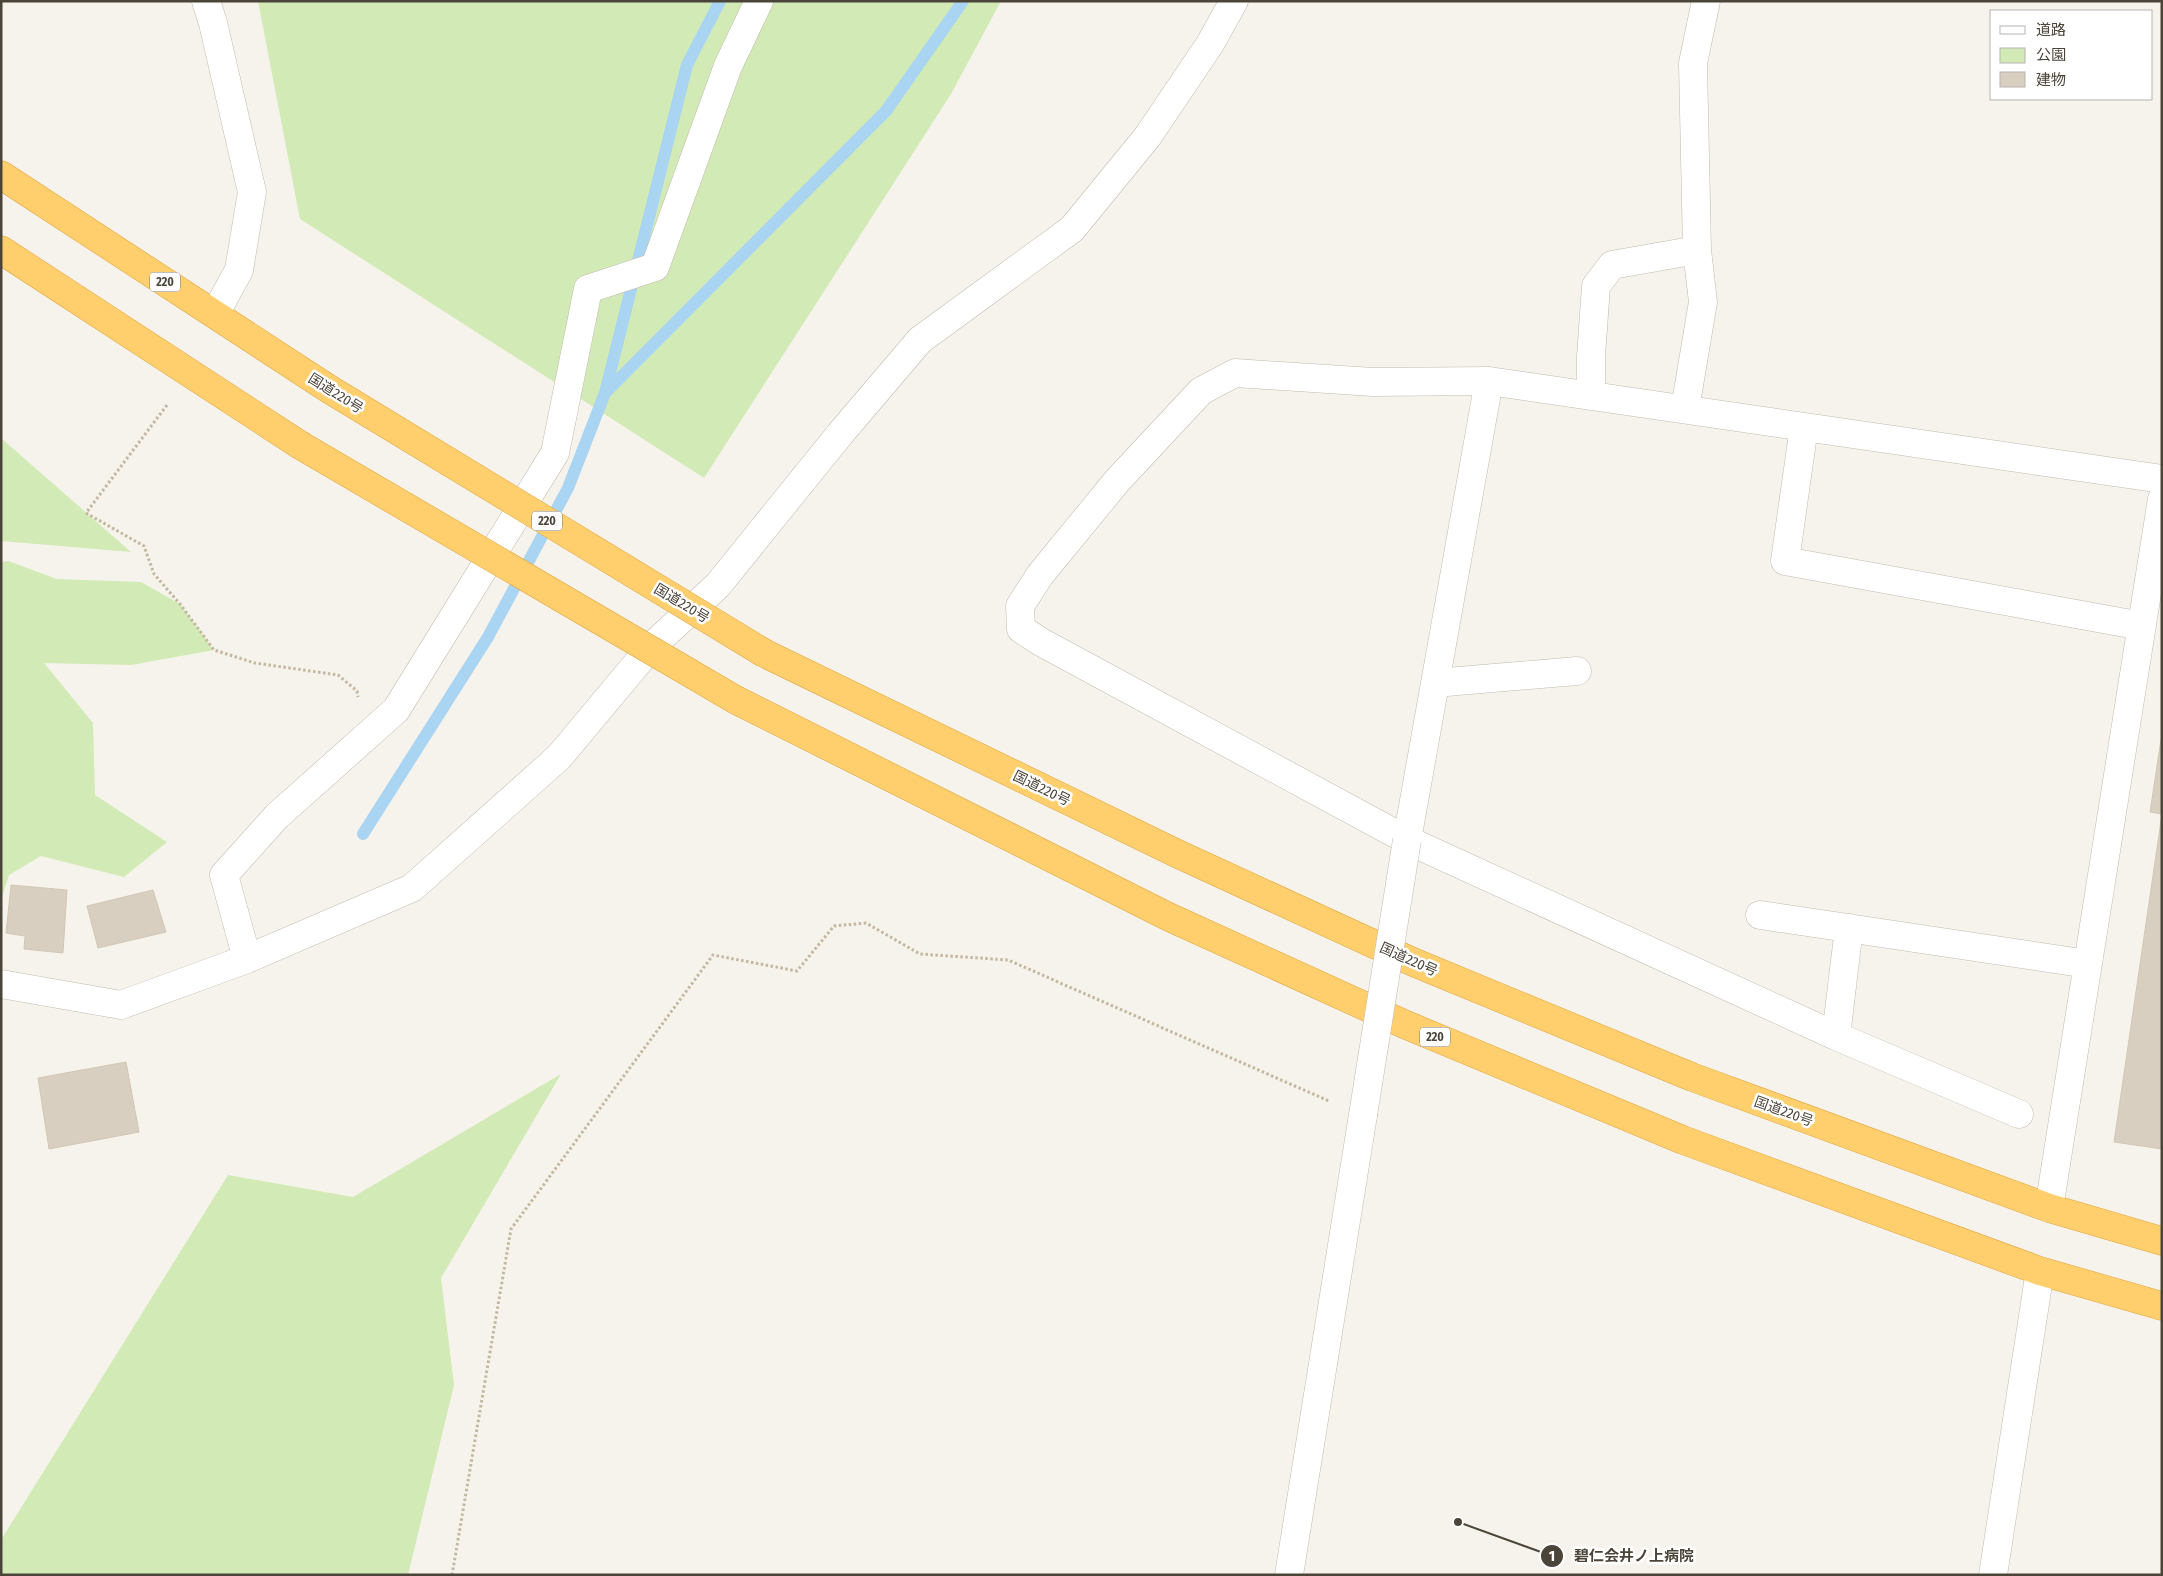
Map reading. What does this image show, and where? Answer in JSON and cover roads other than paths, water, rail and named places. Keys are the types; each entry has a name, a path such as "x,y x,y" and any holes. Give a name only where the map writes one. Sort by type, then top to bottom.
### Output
{"highway":[{"name":"国道220号","path":"1,175 329,389 764,653 1178,854 1413,962 1692,1077 2049,1208 2162,1241"},
{"name":"220","path":"1,250 300,445 736,700 1170,917 1404,1024 1683,1140 2040,1271 2162,1306"}],"street":[{"path":"206,1 213,23 252,192 239,270 215,314"},
{"path":"247,958 224,875 277,816 396,710 555,453 588,288 654,267 728,66 759,1"},
{"path":"1,984 121,1005 247,958 412,888 559,757 650,648 718,584 840,434 920,340 1072,229 1148,136 1210,44 1234,1"},
{"path":"1685,410 1703,302 1697,250 1693,63 1706,1"},
{"path":"1591,396 1591,356 1596,286 1612,265 1697,250"},
{"path":"2019,1114 1836,1036 1407,840 1041,642 1022,629 1020,606 1040,575 1130,467 1201,391 1235,372 1373,382 1489,381 2162,479"},
{"path":"1289,1575 1407,840 1489,381"},
{"path":"1804,427 1785,561 2142,626"},
{"path":"2049,1208 2162,499"},
{"path":"1435,683 1577,671"},
{"path":"1760,915 2088,964"},
{"path":"1836,1036 1849,928"},
{"path":"1993,1575 2040,1271"}],"waterway":[{"path":"363,834 488,637 568,488 605,393 687,65 720,1"},
{"path":"605,393 886,111 963,1"}],"place":[{"name":"碧仁会井ノ上病院","path":"1458,1522"}]}
